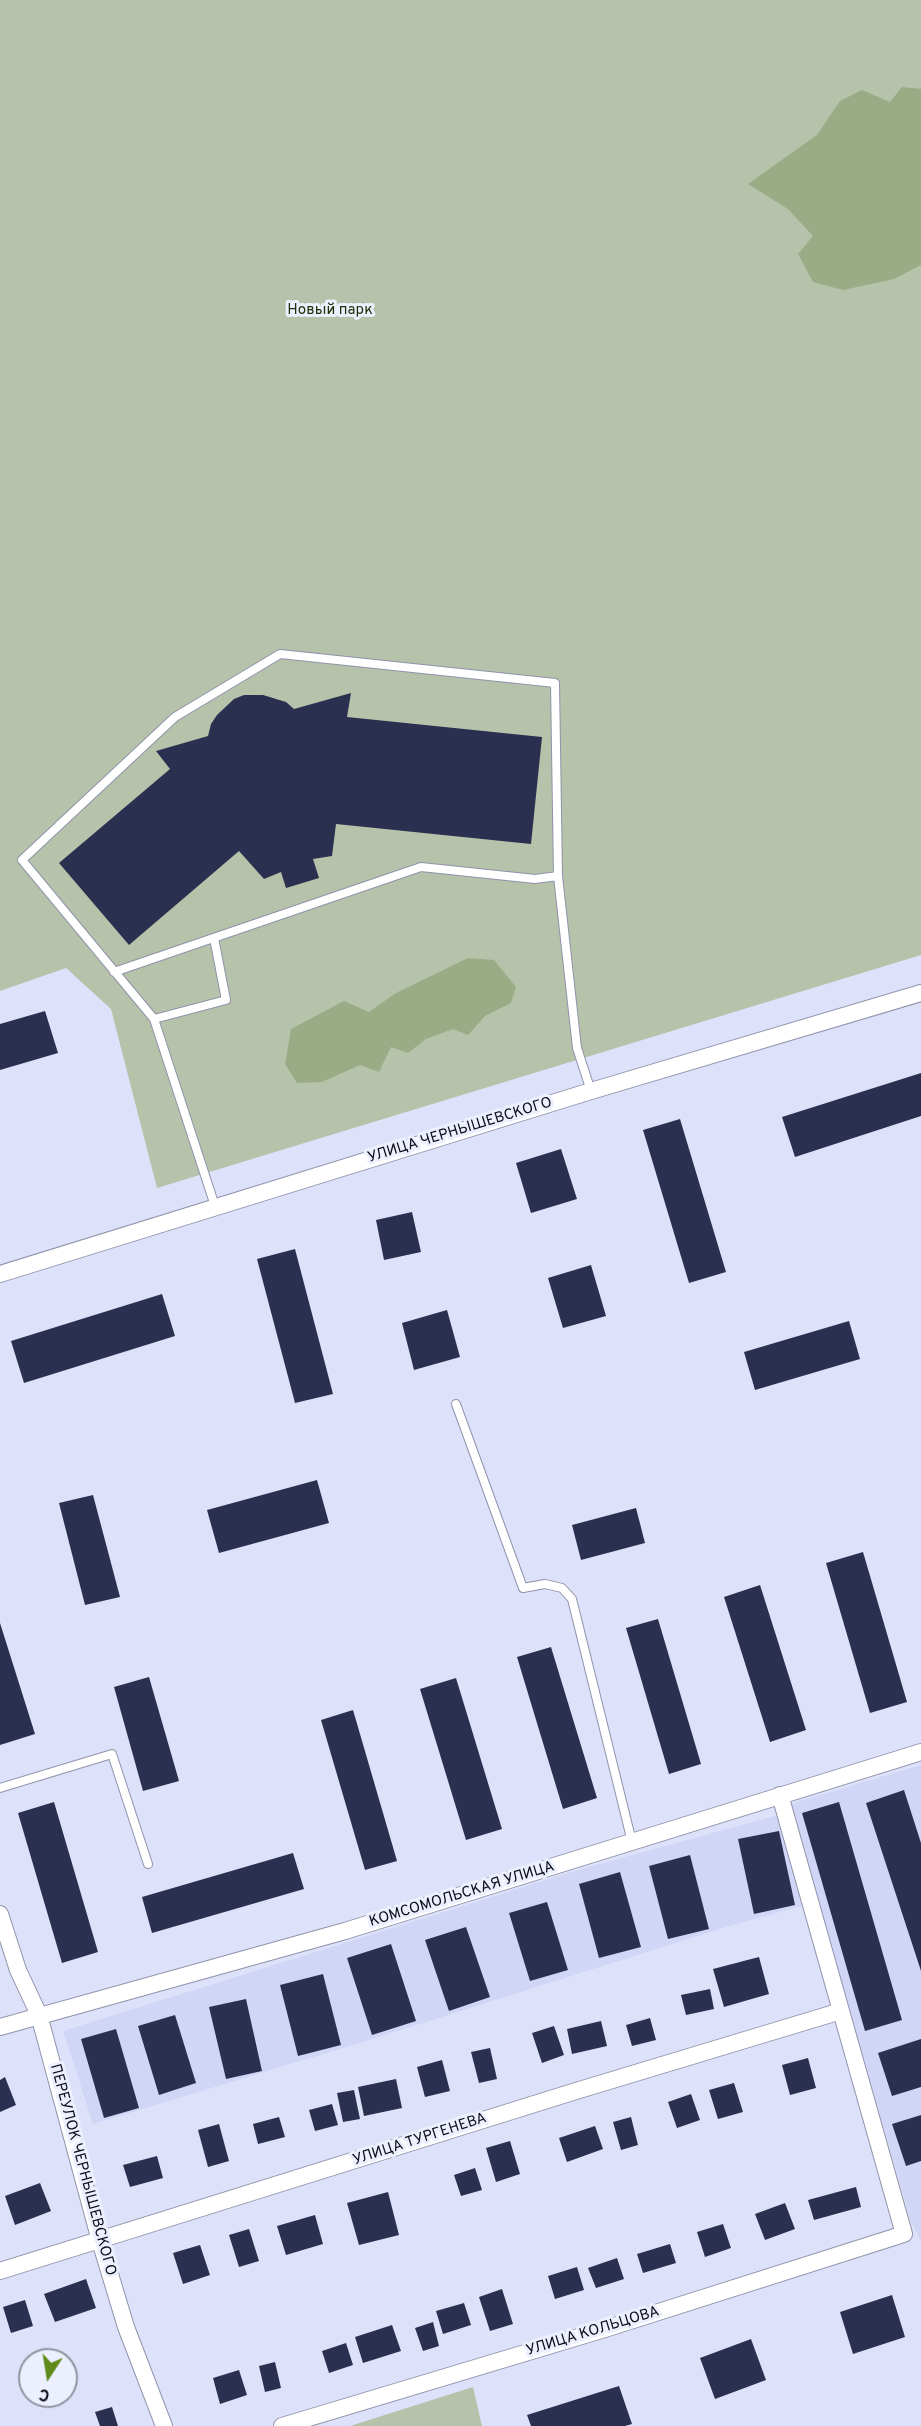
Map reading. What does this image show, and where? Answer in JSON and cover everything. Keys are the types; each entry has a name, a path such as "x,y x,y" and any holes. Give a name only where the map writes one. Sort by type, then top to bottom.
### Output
{"street":[{"name":"УЛИЦА ЧЕРНЫШЕВСКОГО","path":"0,1274 591,1091 921,993"},
{"name":"КОМСОМОЛЬСКАЯ УЛИЦА","path":"0,2027 345,1931 921,1752"},
{"path":"780,1795 842,2011"},
{"name":"ПЕРЕУЛОК ЧЕРНЫШЕВСКОГО","path":"0,1914 18,1970 39,2015 100,2241 126,2327 165,2426"},
{"name":"УЛИЦА КОЛЬЦОВА","path":"282,2426 605,2329 904,2234 842,2011"},
{"name":"УЛИЦА ТУРГЕНЕВА","path":"0,2271 576,2091 842,2011"}],"lane":[{"path":"215,1206 154,1019 22,860 175,717 280,654 555,683 558,876 577,1048 591,1091"},
{"path":"114,972 421,867 535,879 558,876"},
{"path":"154,1019 225,1000 214,938"},
{"path":"456,1404 523,1588 545,1584 562,1588 572,1599 632,1842"},
{"path":"0,1788 112,1754 148,1864"}],"shaded area":[{"path":"902,87 921,89 921,265 894,279 843,290 813,282 798,254 813,236 788,209 748,184 817,135 840,101 862,90 890,102"},
{"path":"468,958 494,960 516,987 511,1003 485,1016 468,1035 453,1029 426,1039 408,1053 391,1047 379,1072 360,1065 322,1082 297,1083 285,1064 291,1029 344,1001 369,1012 396,993"},
{"path":"921,1765 921,2240 911,2222 790,1804"},
{"path":"778,1815 802,1906 726,1927 363,2042 93,2124 63,2031 578,1870"}],"green space":[{"name":"Новый парк","path":"0,0 921,0 921,955 157,1188 111,1009 66,968 0,991"},
{"path":"473,2387 482,2426 350,2426"}],"building":[{"path":"351,693 347,717 542,737 531,844 336,824 332,856 313,859 319,878 286,888 281,872 264,879 239,851 129,945 59,863 170,769 156,751 208,736 211,724 217,715 234,699 244,695 263,695 286,702 294,709"},
{"path":"45,1011 58,1053 0,1070 0,1024"},
{"path":"921,1073 921,1116 795,1157 782,1117"},
{"path":"680,1119 726,1272 689,1283 643,1130"},
{"path":"561,1149 577,1199 531,1213 516,1163"},
{"path":"412,1212 421,1252 384,1260 376,1220"},
{"path":"295,1249 333,1394 295,1403 257,1259"},
{"path":"591,1265 606,1316 563,1328 548,1278"},
{"path":"162,1294 175,1336 24,1383 11,1341"},
{"path":"447,1310 460,1357 414,1370 402,1323"},
{"path":"849,1321 860,1359 755,1390 744,1352"},
{"path":"317,1480 329,1523 219,1553 207,1510"},
{"path":"93,1495 120,1597 85,1605 59,1503"},
{"path":"636,1508 645,1543 581,1560 572,1525"},
{"path":"863,1552 907,1702 870,1713 826,1563"},
{"path":"760,1585 806,1730 770,1742 724,1597"},
{"path":"658,1619 701,1764 669,1774 626,1628"},
{"path":"0,1623 35,1734 0,1745"},
{"path":"551,1647 597,1798 563,1809 517,1657"},
{"path":"149,1677 179,1781 143,1791 114,1687"},
{"path":"456,1678 502,1829 466,1840 420,1689"},
{"path":"353,1710 397,1861 365,1870 321,1720"},
{"path":"904,1790 921,1843 921,1971 866,1803"},
{"path":"54,1802 98,1952 62,1963 18,1813"},
{"path":"839,1802 902,2020 865,2031 802,1813"},
{"path":"779,1831 795,1905 754,1914 738,1839"},
{"path":"293,1853 304,1889 152,1933 142,1897"},
{"path":"690,1855 709,1929 668,1939 649,1866"},
{"path":"620,1872 641,1947 599,1958 579,1884"},
{"path":"547,1902 568,1970 530,1981 509,1913"},
{"path":"466,1927 490,1997 449,2011 425,1940"},
{"path":"391,1944 416,2021 372,2035 347,1958"},
{"path":"759,1957 769,1994 724,2007 713,1969"},
{"path":"323,1974 341,2045 298,2056 280,1985"},
{"path":"710,1989 714,2009 686,2015 681,1995"},
{"path":"246,1999 262,2071 226,2079 209,2007"},
{"path":"175,2015 196,2083 159,2095 138,2026"},
{"path":"650,2018 656,2040 632,2046 626,2025"},
{"path":"601,2021 607,2046 572,2054 567,2029"},
{"path":"554,2026 564,2055 542,2063 532,2033"},
{"path":"116,2029 139,2108 104,2118 81,2039"},
{"path":"921,2039 921,2087 892,2096 878,2053"},
{"path":"490,2048 497,2079 479,2083 471,2052"},
{"path":"808,2058 816,2088 790,2095 782,2065"},
{"path":"442,2060 450,2091 425,2097 417,2067"},
{"path":"5,2077 16,2105 0,2112 0,2080"},
{"path":"396,2079 402,2108 364,2116 358,2087"},
{"path":"734,2083 743,2112 718,2119 709,2090"},
{"path":"354,2090 360,2119 343,2122 337,2093"},
{"path":"691,2094 700,2120 677,2128 668,2102"},
{"path":"332,2104 338,2125 315,2131 309,2110"},
{"path":"921,2115 921,2161 906,2166 892,2124"},
{"path":"279,2117 285,2137 258,2144 253,2124"},
{"path":"631,2117 638,2145 621,2150 613,2122"},
{"path":"219,2124 229,2161 208,2167 198,2130"},
{"path":"595,2126 603,2149 567,2162 559,2138"},
{"path":"510,2141 520,2174 496,2182 486,2148"},
{"path":"157,2156 163,2178 130,2187 123,2165"},
{"path":"475,2168 482,2190 461,2196 454,2175"},
{"path":"40,2183 51,2211 15,2225 5,2196"},
{"path":"856,2187 861,2207 814,2220 808,2200"},
{"path":"388,2192 399,2235 359,2245 347,2203"},
{"path":"785,2203 795,2229 765,2240 755,2214"},
{"path":"315,2215 323,2244 286,2255 277,2226"},
{"path":"723,2224 731,2248 705,2257 697,2232"},
{"path":"249,2229 259,2261 239,2267 229,2235"},
{"path":"670,2244 676,2263 643,2273 637,2254"},
{"path":"200,2245 210,2275 183,2284 173,2253"},
{"path":"617,2258 624,2279 596,2288 588,2268"},
{"path":"577,2267 584,2290 555,2299 548,2276"},
{"path":"86,2279 96,2308 55,2322 44,2294"},
{"path":"502,2289 513,2324 490,2331 479,2297"},
{"path":"892,2295 905,2337 853,2354 840,2312"},
{"path":"25,2300 33,2326 11,2333 3,2307"},
{"path":"464,2303 471,2325 443,2334 436,2311"},
{"path":"433,2322 439,2346 423,2351 415,2328"},
{"path":"392,2325 401,2351 363,2363 355,2337"},
{"path":"751,2339 766,2380 715,2399 700,2358"},
{"path":"346,2343 353,2365 329,2373 322,2351"},
{"path":"275,2362 281,2388 265,2392 259,2366"},
{"path":"239,2370 247,2395 220,2404 213,2378"},
{"path":"619,2386 632,2424 625,2426 531,2426 527,2415"},
{"path":"112,2407 118,2426 100,2426 95,2412"}]}
